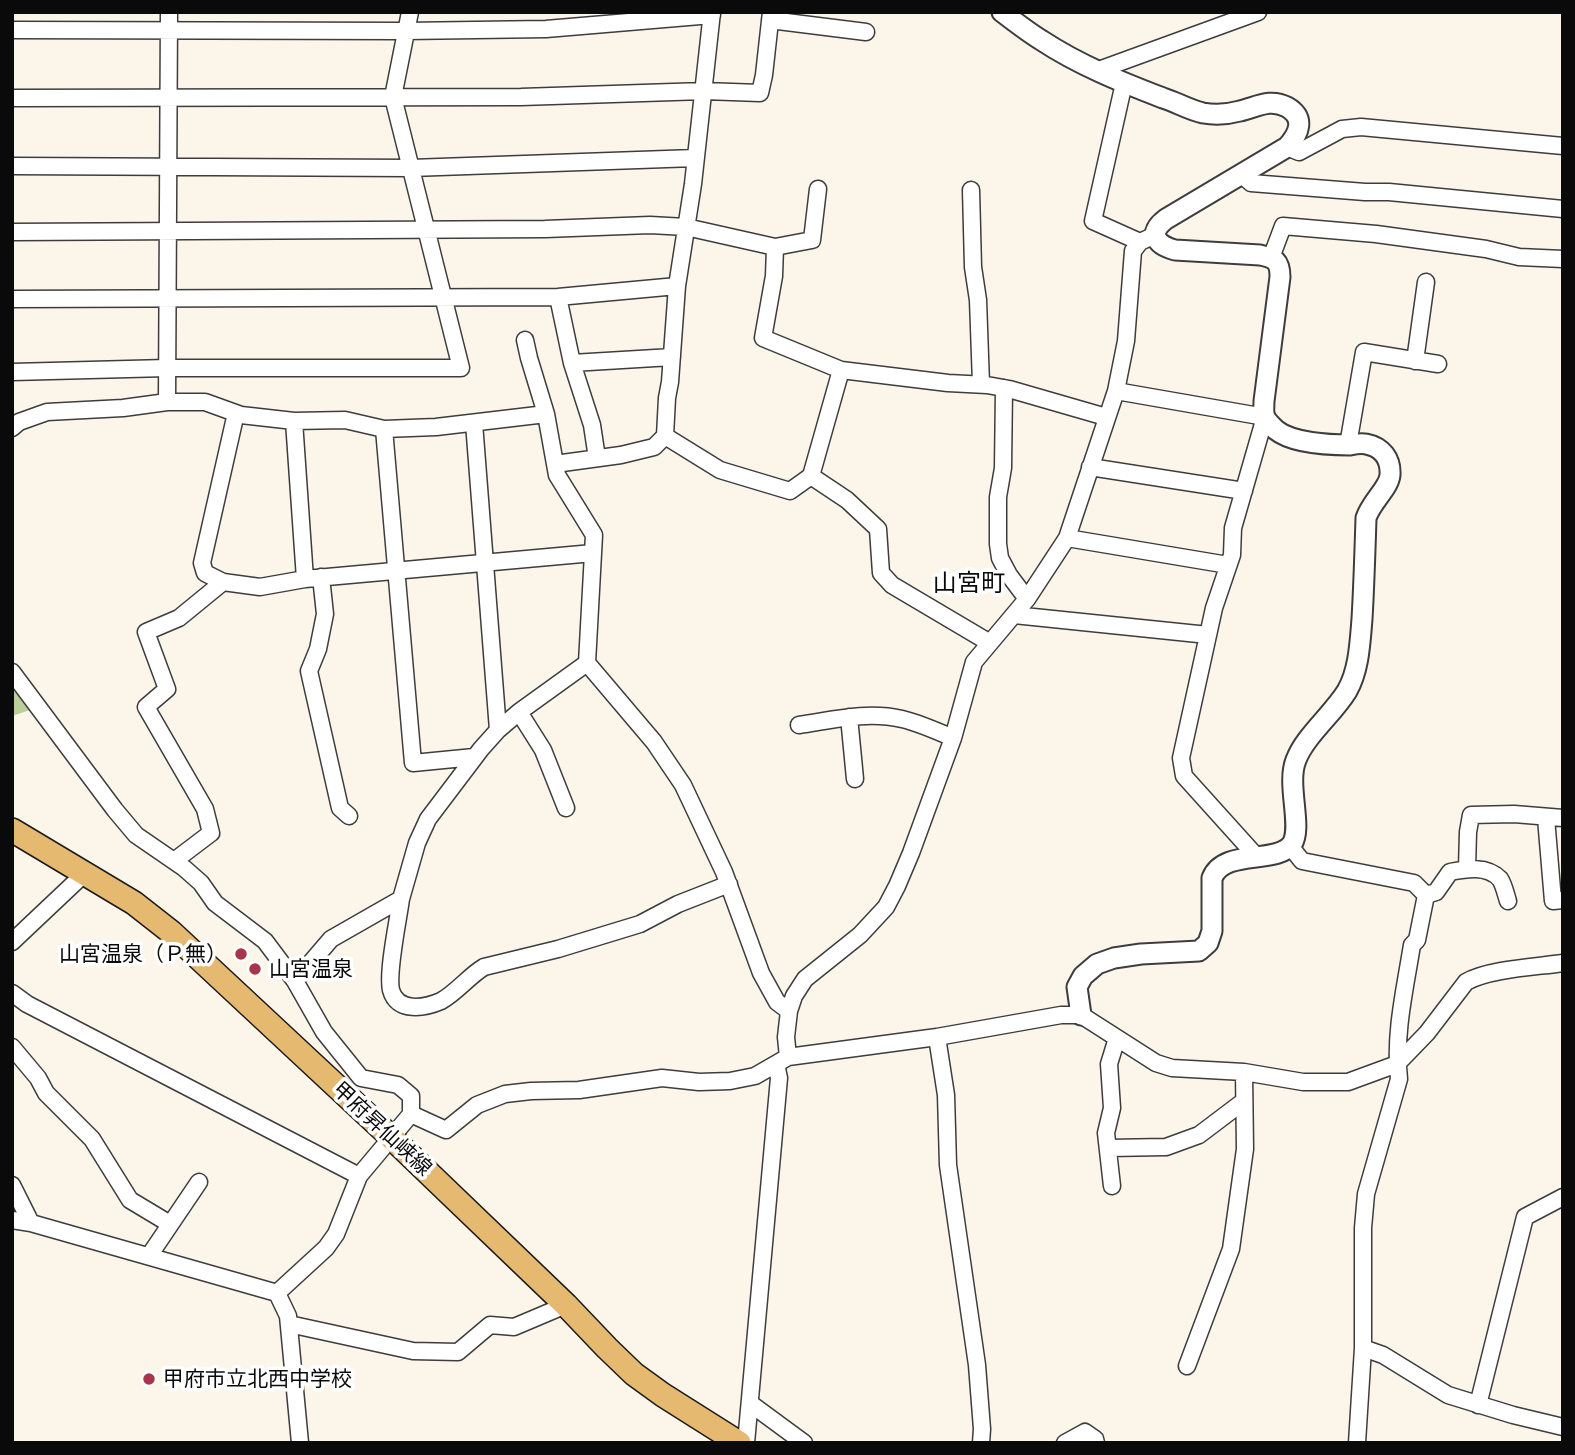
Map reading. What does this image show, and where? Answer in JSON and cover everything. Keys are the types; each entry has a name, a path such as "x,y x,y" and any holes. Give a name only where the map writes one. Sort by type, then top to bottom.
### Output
{"main road":[{"name":"甲府昇仙峡線","path":"12,830 134,904 172,932 392,1138 634,1374 739,1443"}],"street":[{"path":"167,402 169,12"},
{"path":"12,372 167,368 461,368 393,97 410,12"},
{"path":"746,1443 779,1078 789,1011 794,996 805,979 860,935 886,907 911,853 953,738 974,662 1027,599 1067,538 1116,391 1126,341 1133,251 1166,219 1287,147 1297,136 1299,127 1297,117 1281,104 1261,104 1223,114 1204,113 1124,83 1096,71 1043,41 1002,12"},
{"path":"1096,71 1258,12"},
{"path":"12,30 546,29 712,14 693,184 677,286 665,436 654,447 621,455 555,464"},
{"path":"12,98 522,97 760,93 770,16 866,32"},
{"path":"1124,83 1093,221 1163,247 1260,255 1276,261 1280,268 1264,401 1265,417 1233,528 1232,555 1214,608 1182,750 1181,767 1184,776 1256,857"},
{"path":"1287,147 1299,152 1342,129 1362,127 1563,146"},
{"path":"12,166 411,168 695,158"},
{"path":"1241,174 1251,183 1365,192 1389,191 1563,209"},
{"path":"12,232 545,229 650,225 686,227 775,247 812,240 818,189"},
{"path":"971,190 972,267 978,300 981,384"},
{"path":"1271,258 1283,226 1486,248 1519,257 1563,259"},
{"path":"775,247 774,276 763,338 841,370 1004,388 1107,417"},
{"path":"1415,360 1426,282"},
{"path":"12,299 558,297 677,286"},
{"path":"558,297 572,363 592,425 597,458"},
{"path":"525,340 546,414 557,475 594,536 587,663 654,742 683,785 729,884 761,973 777,1002 789,1011"},
{"path":"1348,445 1364,352 1438,364"},
{"path":"572,363 672,357"},
{"path":"665,436 720,470 790,491 811,476 841,370"},
{"path":"1004,388 998,544 1000,558 1027,599"},
{"path":"1081,1015 1077,987 1083,976 1097,964 1141,954 1199,951 1208,943 1212,931 1212,878 1215,872 1221,866 1278,853 1290,846 1295,837 1292,786 1296,759 1353,679 1361,627 1366,518 1369,508 1389,482 1390,474 1390,464 1385,454 1365,444 1313,443 1280,433 1265,417 1116,391"},
{"path":"12,428 19,422 47,412 122,408 167,402 205,402 236,413 294,421 345,420 384,429 474,424 546,414"},
{"path":"236,413 202,563 205,573 223,582 260,587 313,578 593,553"},
{"path":"294,421 313,578 325,614 309,671 340,808 349,816"},
{"path":"474,424 498,730"},
{"path":"384,429 413,763 474,757"},
{"path":"1090,467 1244,491"},
{"path":"811,476 847,499 877,529 881,573 892,585 990,643"},
{"path":"1067,538 1228,565"},
{"path":"174,861 211,832 205,809 146,707 167,689 146,632 179,618 223,582"},
{"path":"1014,615 1208,635"},
{"path":"587,663 498,730 428,818 417,843 401,899 390,975 391,990 396,1000 408,1007 426,1007 444,999 484,967 558,949 640,924 678,904 729,884"},
{"path":"12,672 136,835 201,883 215,903 265,941 295,981 324,1032 361,1078 398,1085 411,1096 411,1114 359,1176 336,1234 326,1248 277,1293"},
{"path":"519,712 543,750 566,808"},
{"path":"799,725 871,715 902,719 953,738"},
{"path":"849,717 855,779"},
{"path":"1468,869 1471,815 1514,814 1563,818"},
{"path":"1546,818 1553,901 1563,900"},
{"path":"1290,846 1302,861 1414,883 1426,895"},
{"path":"1426,895 1436,892 1450,872 1468,869 1487,871 1500,880 1508,901"},
{"path":"12,942 84,874"},
{"path":"1357,1443 1363,1348 1363,1228 1366,1194 1399,1079 1398,1032 1412,944 1417,940 1426,895"},
{"path":"295,981 331,939 401,899"},
{"path":"411,1114 446,1130 477,1105 505,1094 579,1090 662,1078 699,1082 730,1081 755,1076 782,1061 1061,1015 1081,1015 1156,1063 1172,1068 1244,1072 1303,1082 1348,1082 1397,1064 1427,1033 1466,982 1488,974 1563,962"},
{"path":"12,993 359,1176"},
{"path":"937,1037 946,1095 948,1165 977,1365 981,1443"},
{"path":"1112,1185 1106,1133 1112,1108 1109,1064 1117,1038"},
{"path":"12,1047 38,1078 46,1093 92,1139 130,1200 170,1224"},
{"path":"1187,1366 1231,1249 1245,1149 1244,1072"},
{"path":"1108,1148 1166,1147 1199,1135 1244,1101"},
{"path":"149,1256 199,1182"},
{"path":"12,1185 30,1223"},
{"path":"1478,1405 1525,1217 1563,1197"},
{"path":"12,1220 277,1293 288,1316 300,1443"},
{"path":"289,1325 413,1351 458,1352 490,1325 513,1327 566,1305"},
{"path":"1363,1348 1383,1355 1448,1395 1563,1427"},
{"path":"751,1404 804,1443"},
{"path":"1065,1443 1085,1432 1096,1439 1096,1443"}],"green space":[{"path":"12,684 33,709 12,716"}],"place":[{"name":"山宮温泉（Ｐ無）","path":"241,954"},
{"name":"山宮温泉","path":"255,969"},
{"name":"甲府市立北西中学校","path":"149,1379"}],"district":[{"name":"山宮町","path":"969,584"}]}
